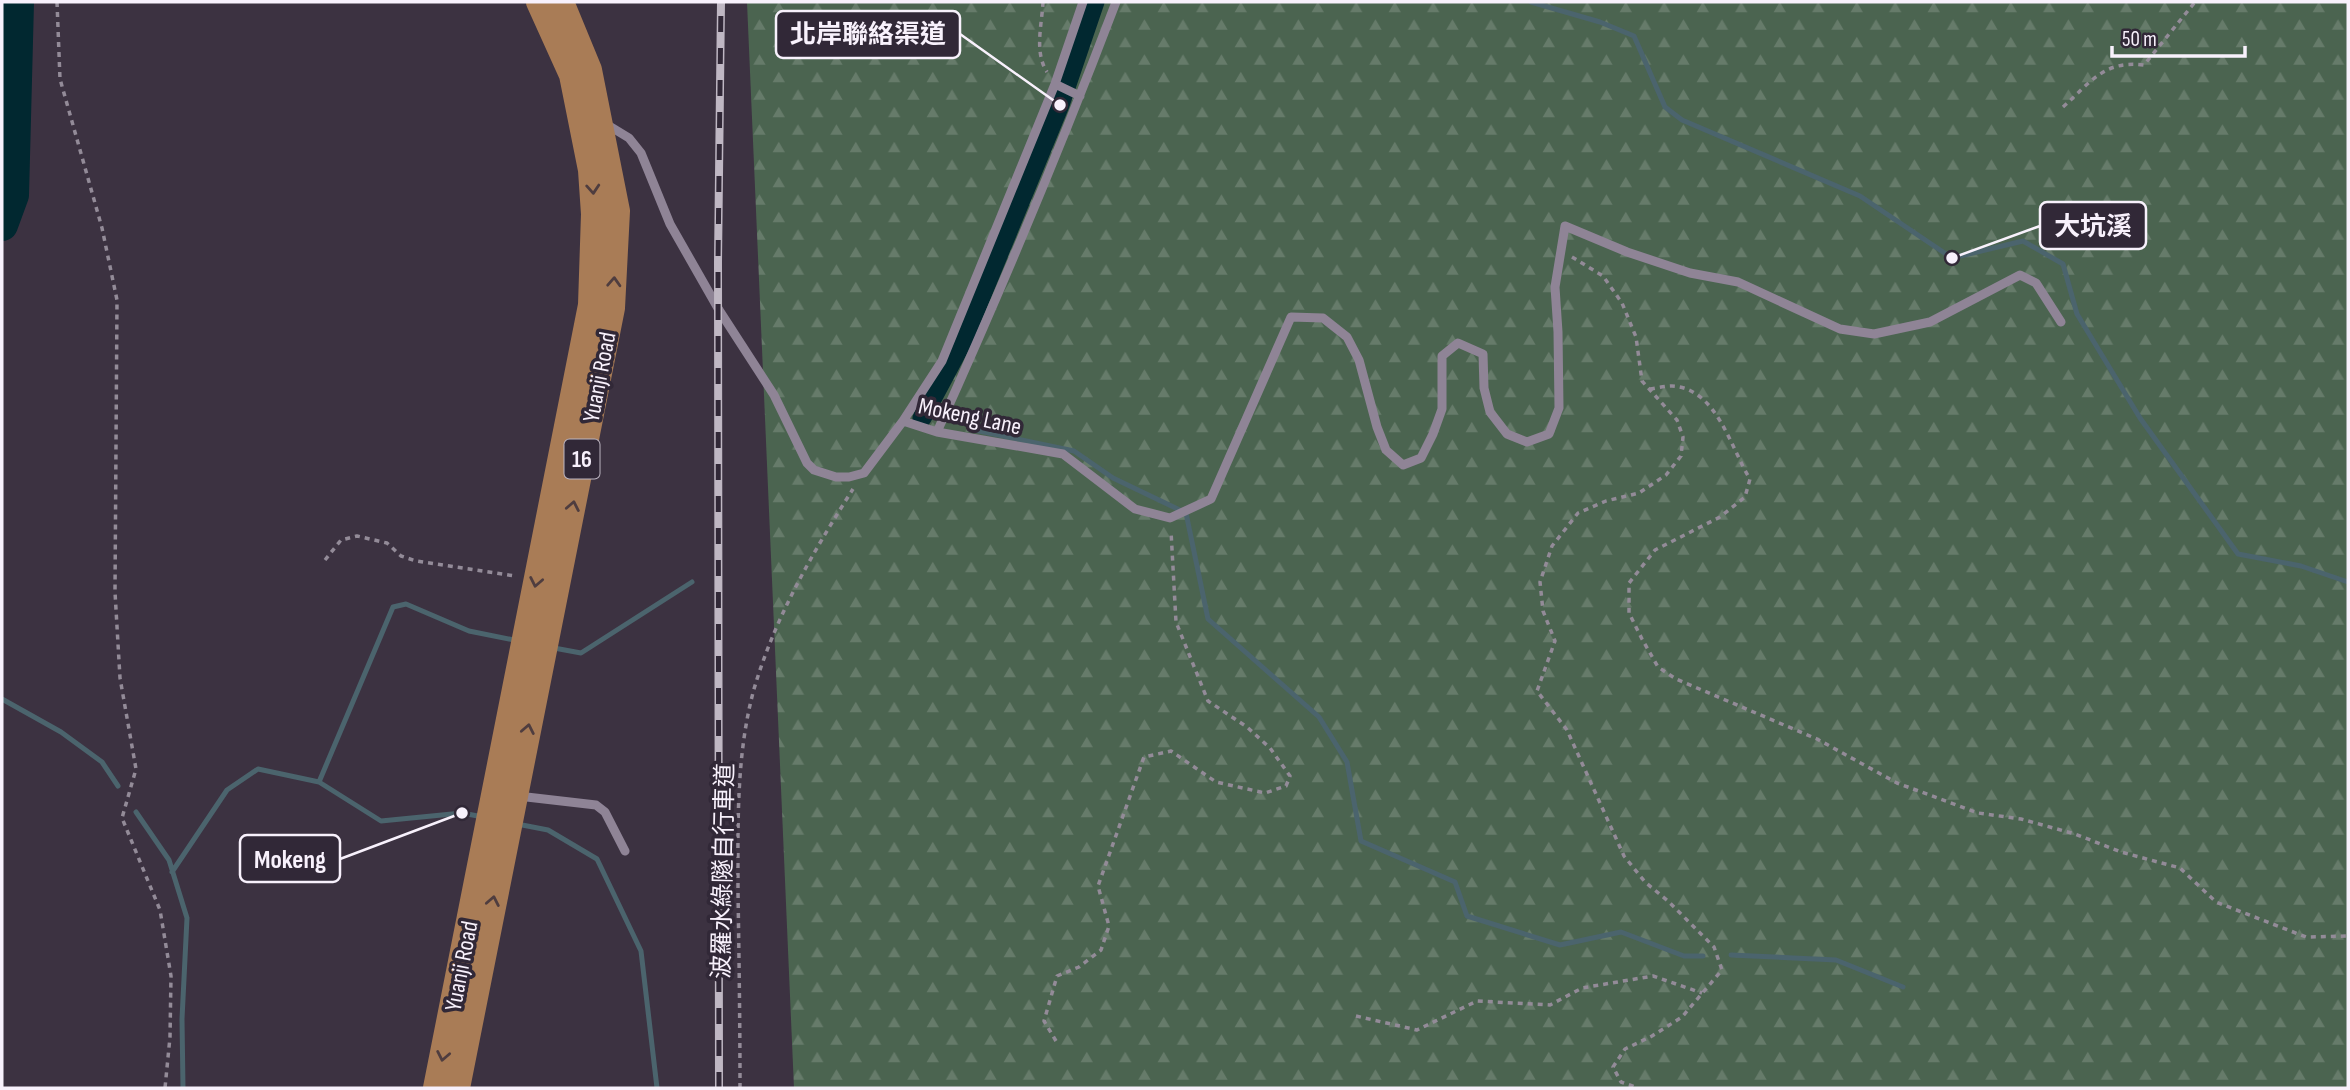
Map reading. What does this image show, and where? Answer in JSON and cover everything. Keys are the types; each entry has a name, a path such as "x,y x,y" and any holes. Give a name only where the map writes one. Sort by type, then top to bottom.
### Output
{"main road":[{"name":"Yuanji Road","path":"505,794 537,579 591,305 594,214 592,170 572,75 540,2"},
{"name":"Yuanji Road","path":"505,794 612,308 617,211 589,70 561,2"},
{"name":"16","path":"494,846 505,794"},
{"name":"Yuanji Road","path":"436,1088 494,846"},
{"name":"Yuanji Road","path":"457,1088 494,846"}],"lane":[{"path":"903,421 942,361 1055,84 1083,2"},
{"path":"937,432 1004,284 1116,2"},
{"path":"1055,84 1080,96"},
{"path":"601,121 629,138 641,153 670,224 719,310 774,395 807,463 814,470 836,477 864,473"},
{"path":"1170,518 1211,499 1291,317 1323,318 1346,338 1359,360 1386,450 1403,464 1421,458 1433,434 1442,409 1442,356 1458,342 1483,354 1484,388 1490,412 1507,434 1527,442 1549,434 1559,408 1555,287 1564,226 1627,252 1690,273 1738,282 1840,329 1874,334 1930,322 2020,275 2036,283 2061,322"},
{"name":"Mokeng Lane","path":"864,473 903,421 937,432 1063,454 1135,509 1170,518"},
{"path":"505,794 596,805 605,812 625,851"}],"path":[{"path":"57,2 60,79 102,228 117,300 115,592 120,678 136,769 122,818 160,910 170,988 170,1037 164,1088"},
{"path":"1043,2 1040,44 1044,67 1055,84"},
{"path":"2063,107 2103,71 2125,62 2144,65 2195,2"},
{"path":"1561,250 1604,276 1622,303 1636,337 1642,381 1677,421 1683,437 1681,456 1666,475 1639,493 1606,501 1578,513 1552,546 1540,582 1543,611 1555,641 1537,691 1567,730 1624,856 1645,882 1714,947 1722,970 1682,1017 1625,1049 1614,1067 1621,1082 1638,1088"},
{"path":"1650,389 1673,386 1689,391 1706,403 1727,432 1737,459 1750,479 1745,497 1720,517 1654,550 1629,583 1629,612 1658,667 1676,679 1817,739 1897,783 1978,813 2048,826 2121,852 2180,868 2216,902 2306,937 2348,936"},
{"name":"波羅水綠隧自行車道","path":"740,1088 738,806 742,748 754,690 772,637 811,555 864,473"},
{"path":"1056,1041 1044,1021 1057,976 1079,967 1101,950 1109,926 1098,886 1144,757 1171,751 1216,782 1265,793 1286,786 1290,776 1270,748 1247,727 1208,701 1176,621 1170,518"},
{"path":"325,560 341,540 357,536 387,543 401,556 416,561 537,579"},
{"path":"1356,1016 1417,1030 1477,1001 1550,1005 1582,988 1653,976 1702,993"}],"green space":[{"path":"747,2 2348,2 2348,1088 794,1088"}],"waterway":[{"path":"2,225 13,195 18,2"},
{"path":"922,418 963,341 1060,105 1095,2"},
{"path":"1531,2 1600,22 1634,36 1665,107 1682,120 1860,196 1952,258 2023,241 2063,264 2077,314 2140,418 2238,554 2301,566 2348,582"},
{"path":"970,429 1074,451 1113,478 1186,513 1208,619 1319,717 1347,762 1361,841 1455,882 1467,916 1560,945 1621,932 1684,956 1703,956"},
{"path":"554,648 581,653 692,582"},
{"path":"319,782 393,607 406,604 469,631 514,640"},
{"path":"2,699 61,732 102,762 118,786"},
{"path":"172,872 227,790 258,769 319,782 381,821 462,813 483,817"},
{"path":"136,812 169,860 187,918 182,1019 183,1088"},
{"path":"517,824 548,830 597,859 641,951 657,1088"},
{"path":"1731,955 1836,960 1903,987"}],"railway":[{"path":"719,1088 718,262 721,2"}],"place":[{"name":"北岸聯絡渠道","path":"1060,105"},
{"name":"大坑溪","path":"1952,258"},
{"name":"Mokeng","path":"462,813"}]}
